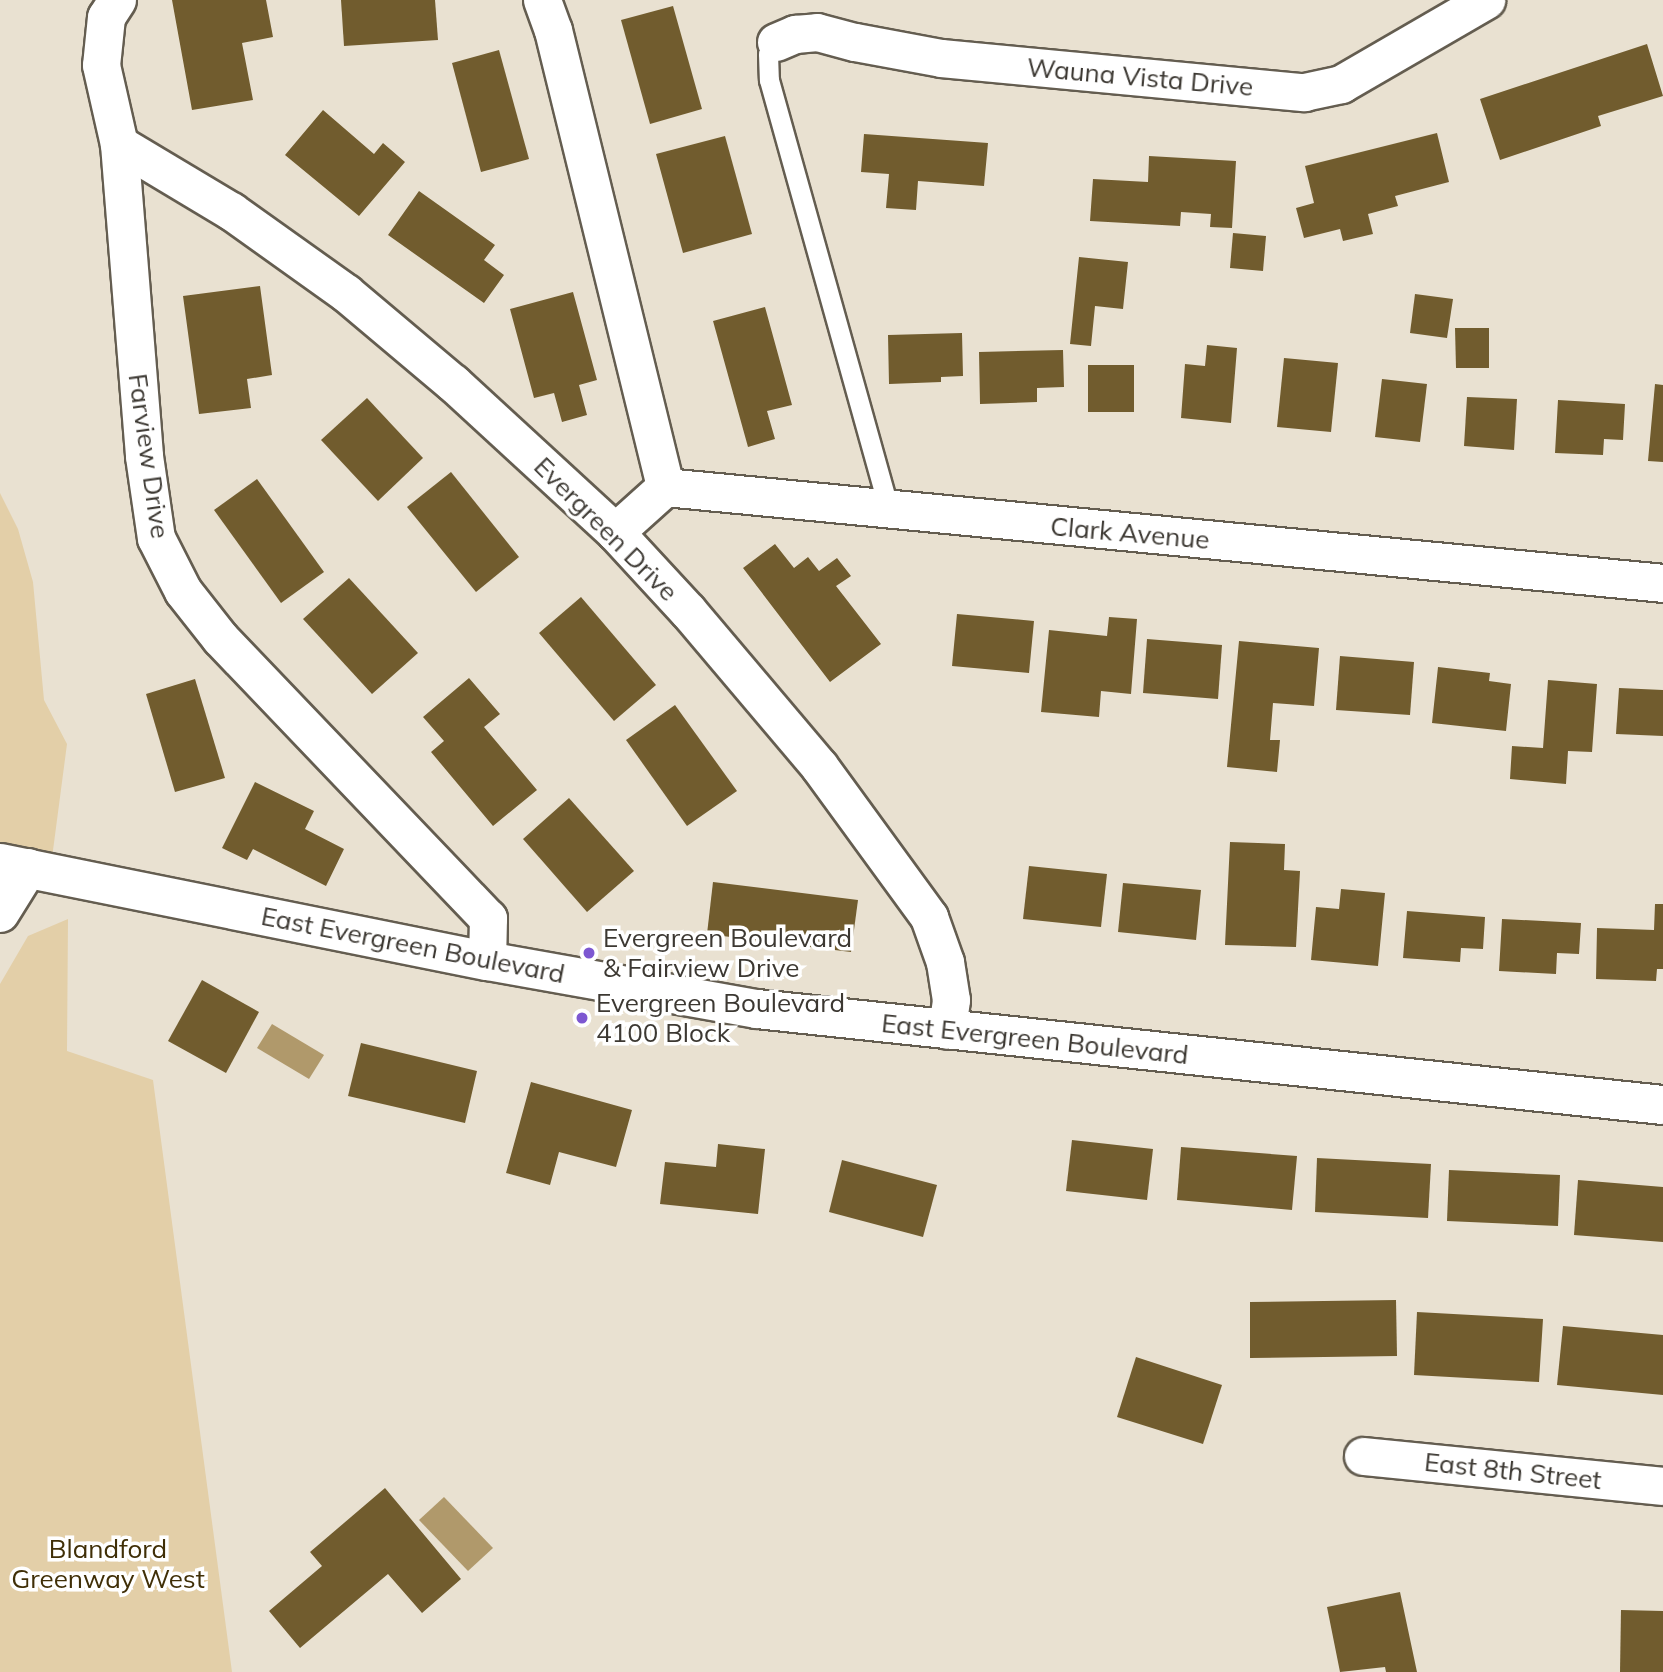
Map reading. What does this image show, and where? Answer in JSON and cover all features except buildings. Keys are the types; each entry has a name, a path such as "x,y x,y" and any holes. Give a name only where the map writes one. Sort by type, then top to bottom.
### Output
{"street":[{"name":"Farview Drive","path":"117,0 106,17 101,65 120,144 144,456 156,538 184,591 220,638 488,918 487,961"},
{"path":"542,0 553,30 665,487 615,532"},
{"name":"Wauna Vista Drive","path":"776,42 795,34 817,32 855,43 941,58 1304,92 1341,84 1486,0"},
{"name":"Evergreen Drive","path":"120,144 231,211 346,293 453,383 615,532 688,611 819,766 929,917 945,962 951,1000 947,1030"},
{"name":"Clark Avenue","path":"665,487 1663,583"},
{"path":"0,913 14,865"},
{"name":"East Evergreen Boulevard","path":"14,865 487,961 757,1009 1663,1105"},
{"name":"East 8th Street","path":"1363,1456 1663,1486"}],"lane":[{"path":"776,42 768,54 769,80 889,510"}],"green space":[{"path":"0,493 18,529 33,582 44,700 67,744 52,858 0,845"},
{"name":"Blandford Greenway West","path":"68,919 67,1051 153,1080 232,1672 0,1672 0,984 28,936"}],"shaded area":[{"path":"272,1024 324,1055 309,1079 257,1048"},
{"path":"444,1497 493,1548 468,1571 419,1520"}],"place":[{"name":"Evergreen Boulevard & Fairview Drive","path":"589,953"},
{"name":"Evergreen Boulevard 4100 Block","path":"582,1018"}]}
